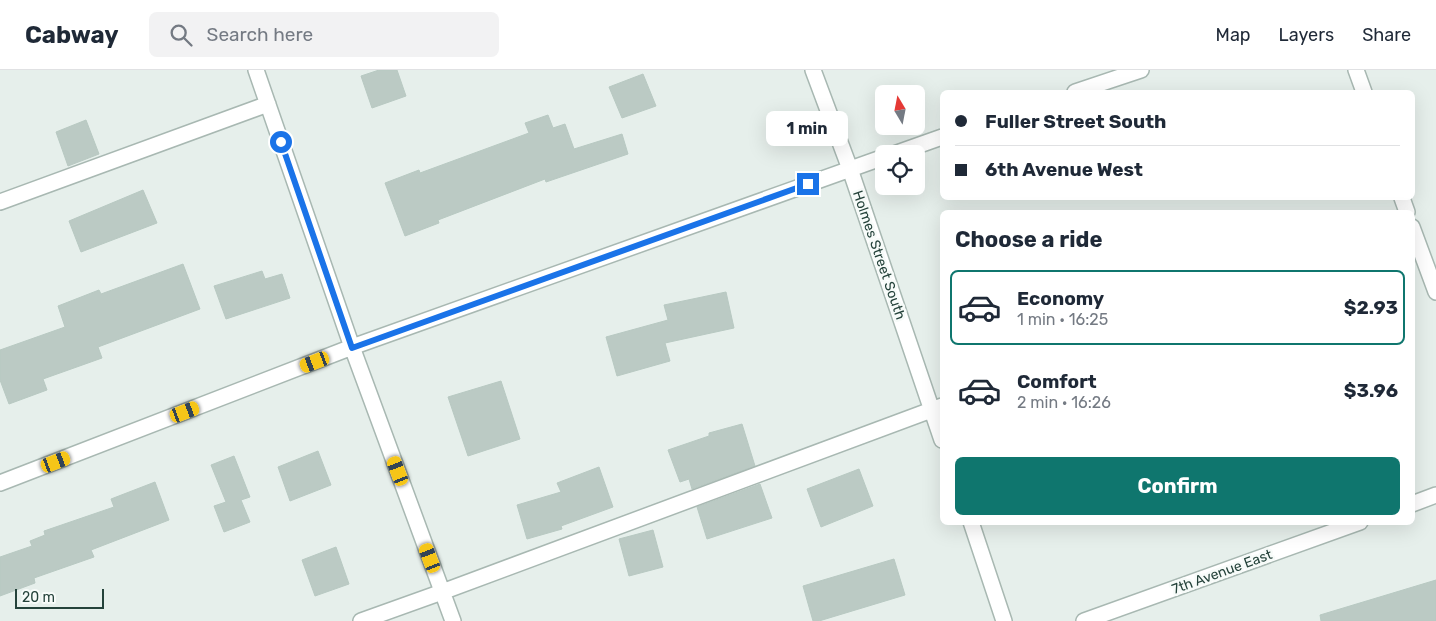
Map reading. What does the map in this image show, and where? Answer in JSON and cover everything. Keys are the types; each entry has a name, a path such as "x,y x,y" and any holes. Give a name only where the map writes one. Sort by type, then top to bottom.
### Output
{"street":[{"path":"256,70 352,348 453,621"},
{"name":"Holmes Street South","path":"813,70 937,408 940,427"},
{"path":"1080,90 1141,70"},
{"path":"1356,70 1363,90"},
{"path":"0,202 268,104"},
{"path":"919,145 940,138"},
{"path":"0,483 352,348 875,160"},
{"path":"1415,235 1436,292"},
{"path":"361,621 937,408"},
{"path":"1415,503 1436,495"},
{"path":"972,525 1004,621"},
{"name":"7th Avenue East","path":"1084,621 1352,525"}],"building":[{"path":"379,70 397,70 406,96 372,108 361,76"},
{"path":"643,74 656,106 622,118 609,87"},
{"path":"548,115 553,128 565,124 574,149 622,134 628,154 546,182 545,179 438,220 439,223 405,236 385,183 419,170 420,173 529,133 525,123"},
{"path":"86,120 99,154 68,166 56,132"},
{"path":"143,190 157,223 81,252 69,221"},
{"path":"183,264 200,309 98,347 102,358 43,379 47,390 9,404 0,380 0,350 65,327 58,306 99,290 101,294"},
{"path":"262,271 265,279 282,274 290,298 226,319 214,286"},
{"path":"726,292 734,328 665,343 670,361 617,376 606,337 668,320 664,305"},
{"path":"501,381 520,439 468,456 448,397"},
{"path":"742,424 755,466 692,489 689,479 680,482 668,450 709,436 709,433"},
{"path":"318,451 331,485 290,501 278,467"},
{"path":"234,456 250,497 241,500 250,522 224,532 214,506 226,502 211,465"},
{"path":"599,467 613,507 561,526 562,529 527,539 517,505 561,492 557,483"},
{"path":"859,469 873,506 821,527 807,489"},
{"path":"155,482 169,520 91,550 94,557 34,578 35,583 0,596 0,557 32,546 30,541 45,535 44,531 114,507 111,499"},
{"path":"760,484 772,518 707,539 697,507"},
{"path":"653,530 663,567 629,576 619,539"},
{"path":"336,547 349,584 315,596 302,560"},
{"path":"894,559 905,595 819,621 813,621 803,586"},
{"path":"1436,580 1436,621 1321,621 1320,615"}],"route":[{"path":"281,142 352,348 808,184"}]}
